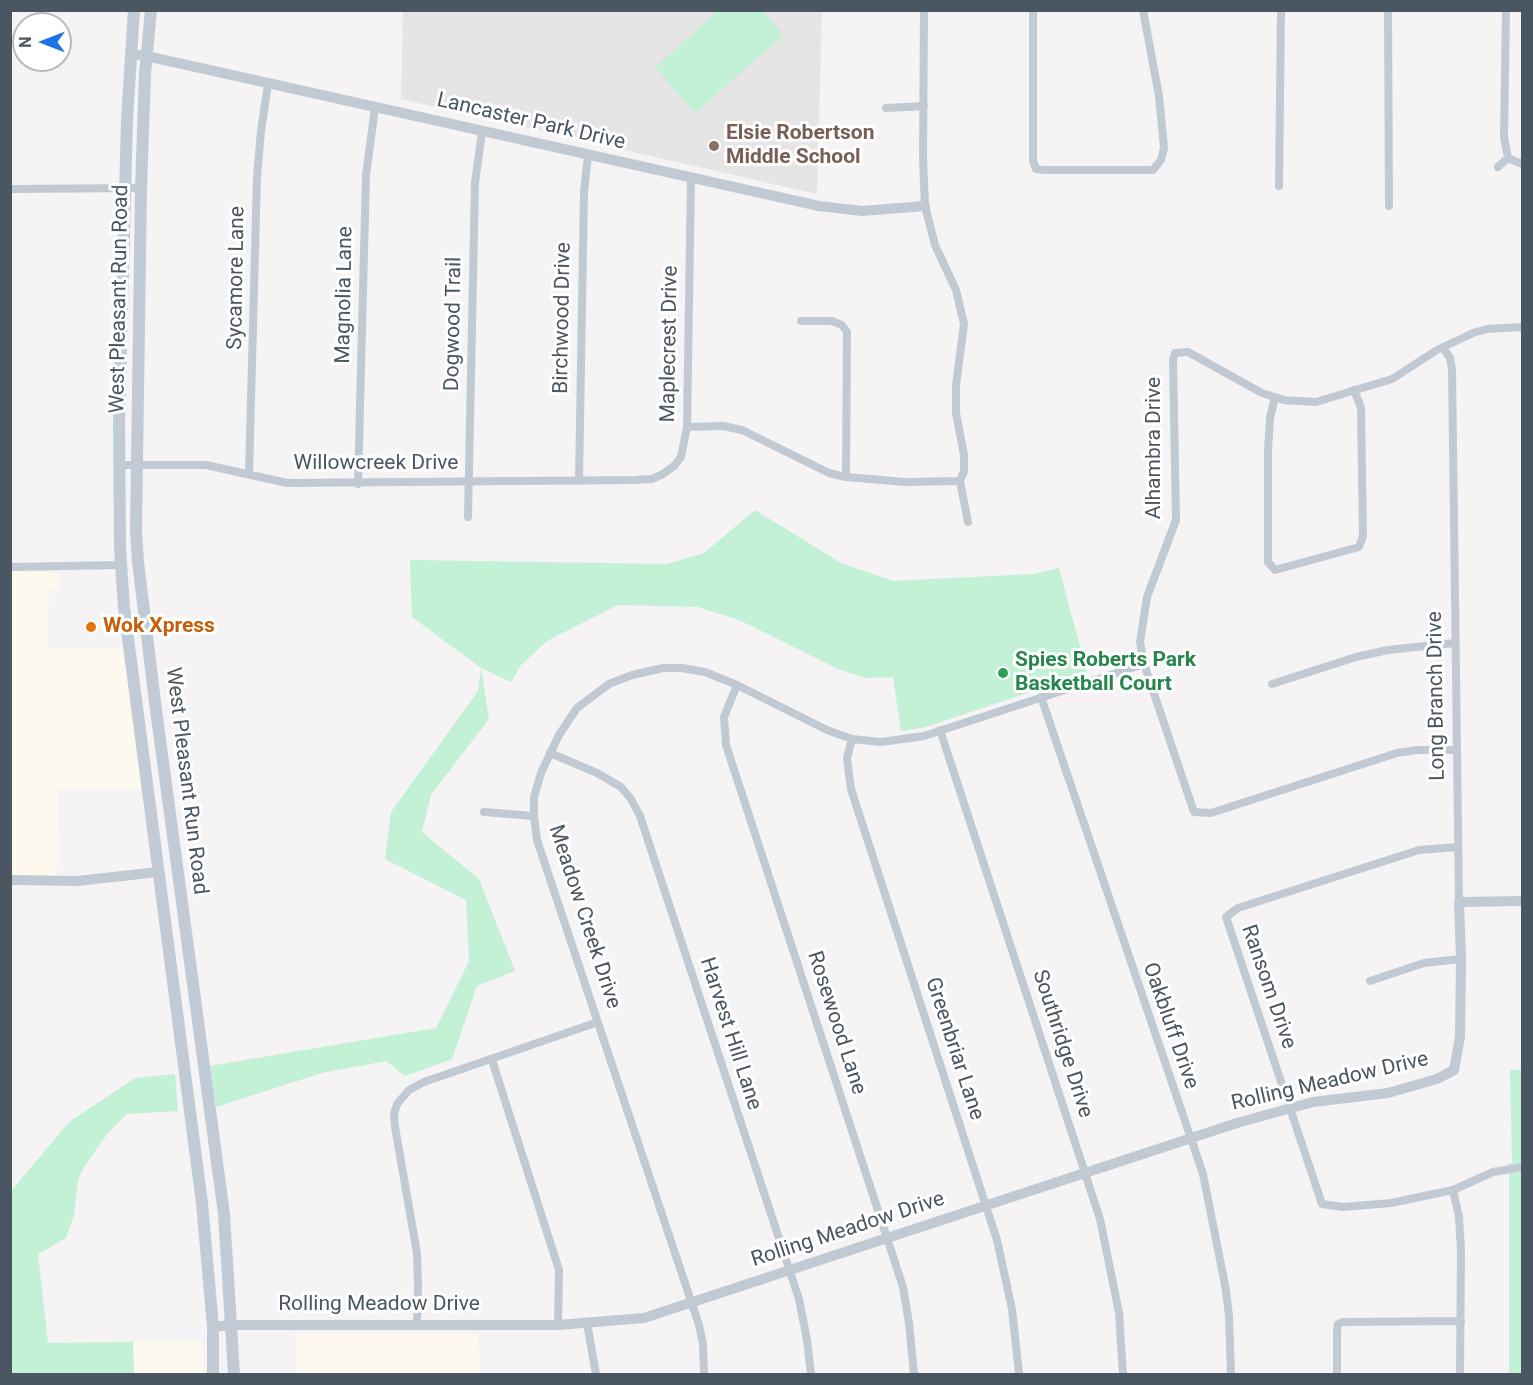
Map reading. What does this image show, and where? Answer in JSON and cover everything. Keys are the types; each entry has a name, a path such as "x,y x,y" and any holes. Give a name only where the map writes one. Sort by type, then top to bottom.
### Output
{"main road":[{"name":"West Pleasant Run Road","path":"134,10 125,188 119,465 121,565 124,608 202,1203 213,1327 213,1374"},
{"name":"West Pleasant Run Road","path":"151,10 146,56 141,188 136,530 156,710 222,1204 234,1374"},
{"path":"121,565 138,562"},
{"path":"138,713 156,710"},
{"path":"158,872 179,869"},
{"path":"177,1015 196,1012"}],"street":[{"path":"924,10 925,206 935,245 956,290 964,324 956,385 956,413 964,455 964,471 960,482 968,522"},
{"path":"1033,10 1033,161 1036,169 1154,170 1161,160 1164,148 1159,96 1143,10"},
{"path":"1279,186 1281,10"},
{"path":"1388,10 1389,206"},
{"path":"1506,10 1504,137 1508,158"},
{"name":"Lancaster Park Drive","path":"130,54 819,206 862,211 925,206"},
{"name":"Sycamore Lane","path":"249,474 257,178 268,84"},
{"path":"886,108 924,106"},
{"name":"Magnolia Lane","path":"358,484 366,175 375,108"},
{"name":"Dogwood Trail","path":"468,517 475,183 482,132"},
{"name":"Birchwood Drive","path":"579,480 584,192 588,156"},
{"path":"1508,158 1522,164"},
{"path":"1498,167 1508,158"},
{"name":"Maplecrest Drive","path":"635,480 652,478 674,466 681,458 687,427 691,178"},
{"path":"10,189 141,188"},
{"path":"801,321 832,321 842,325 847,332 846,477"},
{"path":"1354,390 1361,408 1363,536 1359,547 1275,570 1268,562 1268,450 1270,418 1275,397 1284,400 1316,402 1354,390 1392,379 1443,348 1487,329 1522,327"},
{"name":"Long Branch Drive","path":"1443,348 1450,358 1452,369 1461,959 1458,1046"},
{"name":"Alhambra Drive","path":"1275,397 1263,393 1188,352 1175,353 1173,360 1176,520 1147,597 1140,642 1144,664 1194,812 1211,813 1397,753 1417,750 1457,750"},
{"path":"687,427 723,426 742,430 829,472 846,477 905,482 960,482"},
{"name":"Willowcreek Drive","path":"119,465 206,465 287,483 635,480"},
{"path":"10,567 121,565"},
{"path":"1272,684 1356,657 1400,648 1455,643"},
{"name":"Meadow Creek Drive","path":"704,1374 701,1335 537,840 534,797 541,773 550,753 577,708 609,684 632,675 663,668 681,668 705,672 827,730 852,739 892,741 916,738 1144,664"},
{"name":"Rosewood Lane","path":"736,685 724,717 726,745 903,1287 914,1374"},
{"name":"Oakbluff Drive","path":"1041,697 1189,1139 1203,1174 1222,1267 1229,1316 1231,1374"},
{"name":"Southridge Drive","path":"940,730 1100,1219 1116,1295 1123,1374"},
{"name":"Greenbriar Lane","path":"852,739 847,758 851,789 1003,1261 1012,1309 1019,1374"},
{"name":"Harvest Hill Lane","path":"550,753 597,773 621,787 640,816 803,1319 811,1374"},
{"path":"484,812 534,816"},
{"name":"Ransom Drive","path":"1453,1190 1392,1203 1343,1208 1322,1204 1226,917 1238,908 1419,850 1458,847"},
{"path":"10,880 77,880 158,872"},
{"path":"1459,902 1522,901"},
{"path":"1370,981 1424,963 1461,959"},
{"path":"417,1325 417,1253 394,1114 398,1104 409,1089 424,1082 598,1022"},
{"name":"Rolling Meadow Drive","path":"213,1327 231,1324 558,1324 644,1318 1237,1123 1313,1102 1388,1094 1437,1079 1454,1070 1458,1046"},
{"path":"492,1059 559,1270 558,1324"},
{"path":"1460,1374 1460,1228 1453,1190 1493,1172 1522,1167"},
{"path":"1337,1374 1338,1324 1461,1321"},
{"path":"587,1323 596,1374"}],"shaded area":[{"name":"Elsie Robertson Middle School","path":"403,11 822,11 817,194 401,99"},
{"path":"11,572 59,572 59,590 49,590 48,648 124,648 142,789 58,788 57,877 11,877"},
{"path":"295,1334 478,1334 480,1374 297,1374"},
{"path":"202,1340 204,1374 134,1374 133,1342"}],"green space":[{"path":"719,10 762,11 784,35 695,113 655,67"},
{"path":"755,510 841,563 893,581 1033,574 1059,568 1087,673 926,727 901,731 893,677 865,678 838,669 739,620 698,607 618,605 547,641 521,665 511,682 481,668 412,617 410,560 667,564 704,553"},
{"path":"481,668 489,719 431,795 422,832 479,879 515,971 477,986 452,1059 405,1076 386,1061 322,1073 216,1107 210,1066 436,1028 469,961 466,900 385,859 391,812 478,691"},
{"path":"1510,1070 1522,1070 1522,1374 1509,1374 1509,1163 1512,1163"},
{"path":"175,1074 178,1111 127,1114 108,1133 85,1165 78,1180 74,1215 66,1238 38,1254 48,1343 133,1342 134,1374 11,1374 11,1191 69,1122 135,1078"}],"place":[{"name":"Elsie Robertson Middle School","path":"714,146"},
{"name":"Wok Xpress","path":"91,627"},
{"name":"Spies Roberts Park Basketball Court","path":"1003,673"}]}
